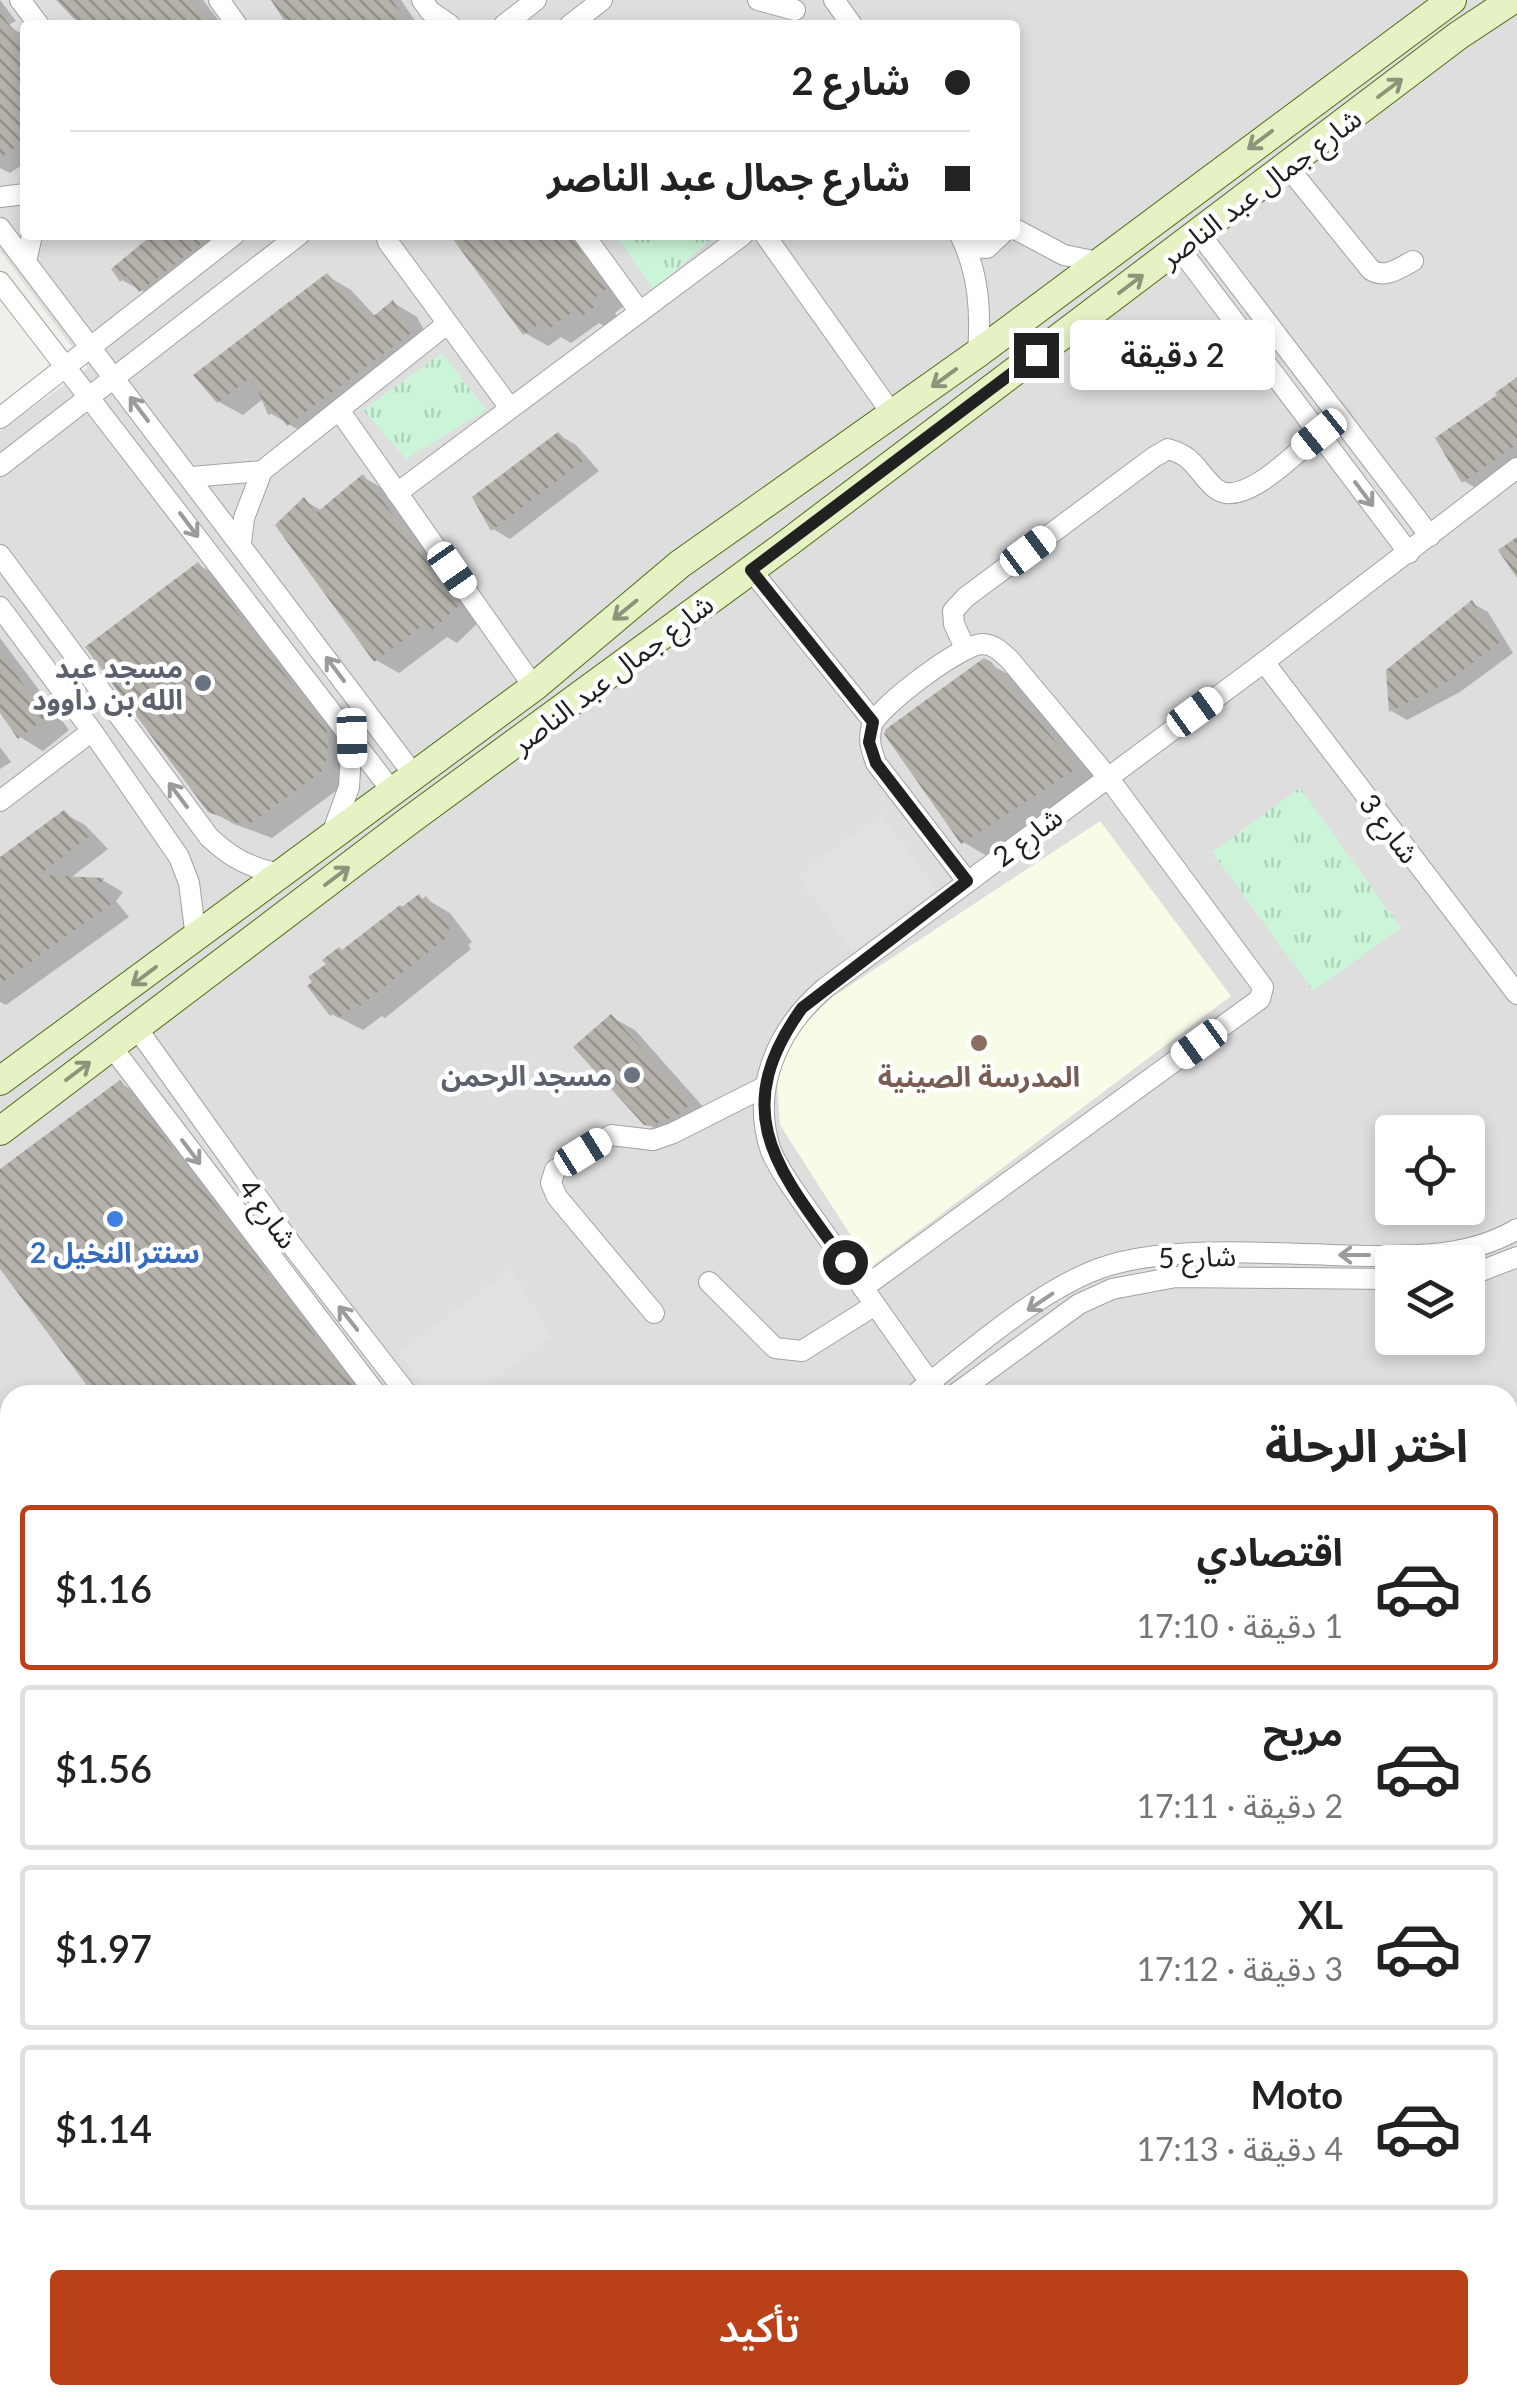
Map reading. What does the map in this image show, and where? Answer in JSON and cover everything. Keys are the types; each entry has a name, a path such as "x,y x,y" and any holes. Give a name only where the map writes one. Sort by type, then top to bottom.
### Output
{"main road":[{"name":"شارع جمال عبد الناصر","path":"0,1130 790,542 1459,35 1512,0"},
{"name":"شارع جمال عبد الناصر","path":"0,1081 534,687 680,564 978,354 1437,3"},
{"path":"770,499 763,509 766,533 776,540 790,542"},
{"path":"680,564 694,565 706,572 712,585 710,599"}],"street":[{"path":"20,0 35,20"},
{"path":"219,0 234,20"},
{"path":"510,20 536,0"},
{"path":"576,20 602,0"},
{"path":"758,0 796,12"},
{"path":"1288,166 1371,270 1388,274 1413,261"},
{"path":"0,228 241,543 403,783"},
{"path":"1020,232 1064,254 1098,262"},
{"path":"26,262 31,240"},
{"path":"0,418 228,240"},
{"path":"0,466 293,240"},
{"path":"384,240 510,408"},
{"path":"588,240 640,312"},
{"path":"397,493 737,240"},
{"path":"769,240 893,415"},
{"path":"978,354 978,300 963,241 988,248 996,240"},
{"path":"1189,240 1319,434 1408,553"},
{"path":"1189,240 1430,536"},
{"path":"0,282 352,738 403,783"},
{"path":"241,543 244,518 262,471 448,324"},
{"path":"339,410 534,687"},
{"path":"965,648 954,624 953,611 966,597 1168,449 1188,454 1217,490 1234,495 1252,489 1319,434"},
{"name":"شارع 2","path":"923,1385 869,1296 790,1186 772,1152 764,1116 764,1087 785,1032 802,1008 1517,468"},
{"path":"191,477 262,471"},
{"path":"0,556 209,837 228,855 252,868 279,874"},
{"path":"751,570 873,722"},
{"path":"0,607 179,856 189,883 196,938"},
{"path":"710,1282 775,1348 802,1351 1260,999 1264,987 1257,976 1106,776 998,648 981,644 965,648 886,706 873,722 869,742 876,763 967,881"},
{"name":"شارع 3","path":"1264,662 1517,994"},
{"path":"0,801 92,731"},
{"path":"332,834 349,787 352,738"},
{"path":"179,856 209,837"},
{"name":"شارع 4","path":"136,1027 294,1248 400,1385"},
{"name":"شارع 4","path":"111,1046 369,1385"},
{"path":"654,1314 557,1197 551,1183 555,1170 611,1135 653,1140 764,1087"},
{"name":"شارع 5","path":"935,1385 1068,1283 1108,1266 1151,1256 1196,1254 1428,1256 1486,1243 1517,1228"},
{"path":"1485,1269 1517,1256"},
{"name":"شارع 5","path":"968,1385 1079,1304 1112,1288 1176,1276 1375,1280"}],"shaded area":[{"path":"0,0 1517,0 1517,1385 0,1385 0,431 88,368 0,251"},
{"path":"881,814 937,890 852,953 797,875"},
{"name":"المدرسة الصينية","path":"1100,821 1231,996 871,1267 780,1125 777,1079 784,1054 797,1032 831,998"},
{"path":"510,1270 553,1337 487,1385 423,1385 398,1352"}],"green space":[{"path":"619,240 709,240 654,290"},
{"path":"442,353 486,410 406,459 363,410"},
{"path":"1300,788 1401,928 1313,991 1212,852"}],"building":[{"path":"56,0 192,0 207,20 75,20"},
{"path":"271,0 392,0 406,20 284,20"},
{"path":"0,13 20,38 20,144 0,158"},
{"path":"146,240 206,240 139,292 127,276 120,282 111,269"},
{"path":"454,240 573,240 606,289 593,299 597,305 582,316 577,309 546,331 540,323 523,335"},
{"path":"327,273 370,319 393,300 411,333 287,426 277,412 268,415 252,376 217,403 193,375"},
{"path":"1517,377 1517,444 1462,483 1435,438"},
{"path":"558,432 584,460 491,531 472,497"},
{"path":"363,474 459,605 431,631 426,623 374,662 275,525 304,497 316,513"},
{"path":"1517,537 1517,578 1498,550"},
{"name":"مسجد عبد الله بن داوود","path":"198,562 326,728 328,738 327,758 321,772 247,826 208,812 85,647"},
{"path":"1472,600 1499,643 1444,684 1389,712 1386,670"},
{"path":"0,653 47,716 18,739 0,713"},
{"path":"984,658 1077,768 961,844 884,734"},
{"path":"64,810 89,836 39,875 105,878 96,888 111,904 0,984 0,857"},
{"path":"419,894 422,899 426,896 450,928 446,931 450,935 360,1006 358,1003 338,1018 334,1013 330,1016 307,986 312,982 308,977 326,964 322,960 339,947 342,950"},
{"name":"مسجد الرحمن","path":"611,1014 691,1103 678,1115 644,1125 573,1047"},
{"name":"سنتر النخيل 2","path":"120,1080 352,1385 87,1385 0,1269 0,1169"}],"place":[{"name":"مسجد عبد الله بن داوود","path":"203,683"},
{"name":"المدرسة الصينية","path":"979,1043"},
{"name":"مسجد الرحمن","path":"632,1075"},
{"name":"سنتر النخيل 2","path":"115,1219"}],"route":[{"path":"845,1262 790,1186 772,1152 764,1116 764,1087 785,1032 802,1008 967,881 876,763 869,742 873,722 751,570 1036,355"}]}
